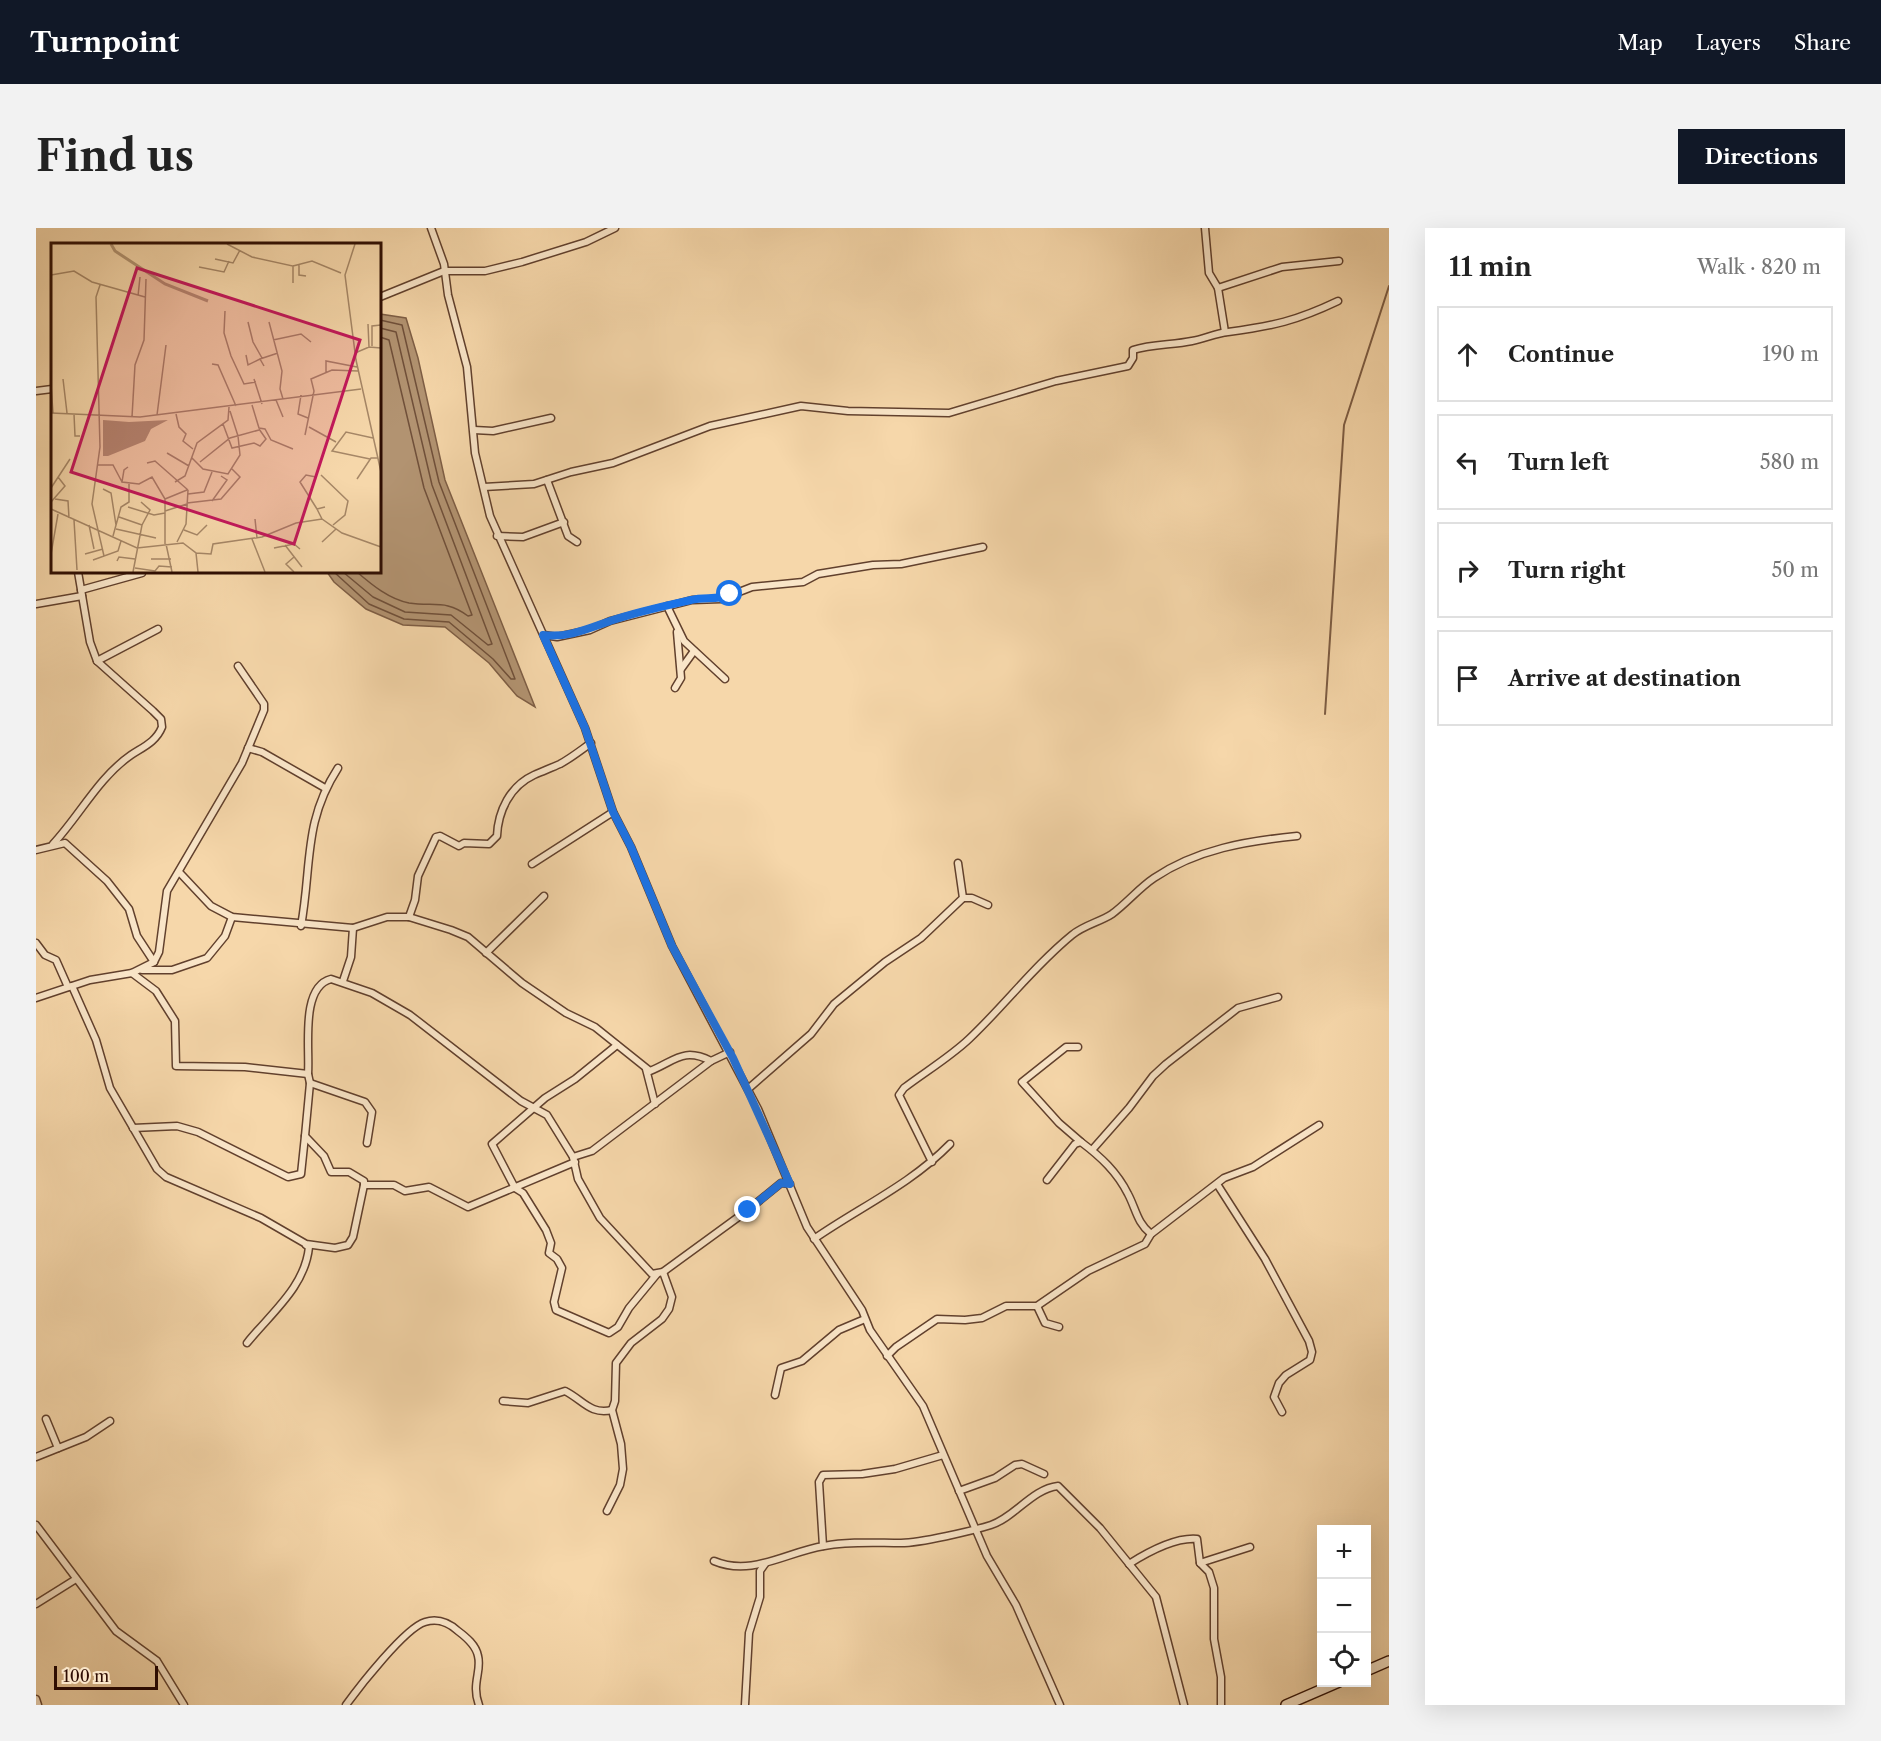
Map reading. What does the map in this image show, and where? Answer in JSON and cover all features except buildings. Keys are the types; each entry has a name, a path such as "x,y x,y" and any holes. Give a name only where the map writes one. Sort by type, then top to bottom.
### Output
{"main road":[{"path":"1371,1669 1389,1661"},
{"path":"1286,1705 1305,1702 1332,1687"}],"street":[{"path":"431,228 468,367 475,453 497,536 591,743 613,812 631,847 672,946 748,1089 814,1239 887,1356 919,1400 974,1528 994,1571 1016,1605 1060,1705"},
{"path":"381,297 444,271 485,271 522,262 586,242 615,228"},
{"path":"1205,228 1209,273 1218,288 1225,332"},
{"path":"1218,288 1282,267 1338,261"},
{"path":"484,487 547,480 589,467 613,463 710,426 801,406 939,414 968,410 1029,387 1128,366 1133,358 1133,350 1142,347 1209,339 1225,332 1282,324 1338,301"},
{"path":"36,391 51,389"},
{"path":"474,430 493,431 551,418"},
{"path":"547,480 568,536 577,542"},
{"path":"497,536 523,537 564,522"},
{"path":"543,635 557,637 590,630 610,621 667,606 701,598 721,599 752,587 803,582 818,574 873,565 901,564 983,547"},
{"path":"53,844 102,782 129,757 150,743 162,727 161,719 97,661 90,642 78,573"},
{"path":"36,604 82,593 142,573"},
{"path":"667,606 677,631 694,651 725,679"},
{"path":"97,661 158,629"},
{"path":"675,688 681,678 676,646 677,631"},
{"path":"681,669 694,651"},
{"path":"142,970 154,962 159,952 167,891 180,873 248,748 264,704 238,666"},
{"path":"409,917 416,900 418,876 436,837 440,836 459,846 464,843 489,844 497,836 498,820 505,802 527,778 560,764 591,743"},
{"path":"248,748 262,752 325,789"},
{"path":"301,926 309,876 309,844 314,818 325,789 338,768"},
{"path":"532,864 613,812"},
{"path":"932,1162 899,1095 968,1040 1007,1002 1039,964 1073,934 1111,915 1152,879 1164,873 1202,855 1231,845 1254,840 1297,836"},
{"path":"36,850 53,844 65,843 107,881 129,909 137,936 154,962"},
{"path":"958,863 963,898"},
{"path":"180,873 211,906 232,917 301,926 352,928 387,917 409,917 468,937 522,983 566,1012 595,1027 646,1070 655,1104"},
{"path":"486,953 544,896"},
{"path":"748,1089 811,1034 834,1004 885,962 921,938 963,898 972,898 988,905"},
{"path":"36,998 70,987 142,970 172,970 207,958 218,948 232,917"},
{"path":"343,981 351,957 352,928"},
{"path":"36,943 45,955 56,960 96,1040 110,1088 157,1169 165,1178 261,1218 306,1245 335,1248 348,1245 353,1237 364,1182 349,1172 331,1172 324,1156 305,1136"},
{"path":"132,973 156,991 175,1021 176,1066 245,1067 308,1074"},
{"path":"133,1128 177,1126 198,1132 288,1178 301,1174 310,1083 308,1074 312,997 319,984 325,980 343,981 372,993 410,1015 534,1109 547,1115 574,1160 578,1179 600,1218 642,1267 652,1274 660,1273"},
{"path":"1092,1150 1129,1108 1152,1076 1166,1064 1238,1008 1278,998"},
{"path":"617,1045 492,1144 514,1188 523,1193 534,1208 549,1237 549,1253 557,1259 562,1268 554,1302 556,1310 609,1334 618,1327 629,1308 660,1273 748,1210 781,1183 790,1184"},
{"path":"1078,1047 1066,1047 1022,1082 1059,1123 1106,1160 1129,1195 1137,1217 1151,1234"},
{"path":"364,1185 394,1185 405,1191 429,1187 468,1207 592,1151 711,1061 730,1052"},
{"path":"646,1070 650,1071 670,1060 693,1054 711,1061"},
{"path":"310,1083 365,1102 370,1107 372,1112 367,1143"},
{"path":"887,1356 896,1347 937,1319 982,1318 1006,1306 1037,1306 1088,1271 1145,1244 1151,1234 1224,1178 1253,1167 1319,1125"},
{"path":"1047,1180 1075,1144 1082,1142"},
{"path":"814,1239 847,1216 897,1189 932,1162 950,1144"},
{"path":"1217,1184 1264,1259 1309,1341 1310,1360 1286,1375 1279,1383 1274,1397 1276,1406 1282,1412"},
{"path":"247,1343 299,1281 306,1263 309,1247 306,1245"},
{"path":"607,1511 620,1485 623,1469 621,1444 612,1410 615,1401 615,1367 618,1358 662,1319 672,1302 660,1273"},
{"path":"1037,1306 1046,1323 1059,1327"},
{"path":"775,1395 781,1368 802,1361 839,1330 865,1319"},
{"path":"503,1401 528,1403 565,1391 592,1410 598,1412 612,1410"},
{"path":"46,1419 58,1448"},
{"path":"36,1456 86,1437 110,1421"},
{"path":"823,1546 819,1482 823,1475 862,1474 895,1469 944,1455"},
{"path":"958,1491 995,1478 1015,1465 1022,1464 1044,1474"},
{"path":"714,1561 727,1566 765,1564 823,1546 912,1542 998,1522 1034,1498 1058,1486 1100,1528 1149,1586 1160,1606 1184,1705"},
{"path":"36,1525 116,1631 157,1661 183,1705"},
{"path":"1129,1564 1143,1555 1187,1538 1197,1539 1200,1563 1209,1572 1214,1588 1214,1639 1221,1677 1221,1705"},
{"path":"1200,1563 1250,1546"},
{"path":"746,1705 749,1633 760,1597 760,1571 765,1564"},
{"path":"36,1604 76,1579"},
{"path":"346,1705 386,1655 422,1623 440,1620 461,1633 473,1644 479,1657 474,1692 479,1705"},
{"path":"36,1699 38,1705"}],"water":[{"path":"381,314 406,318 418,358 445,480 535,707 517,696 489,663 445,627 403,625 366,609 334,582 328,573 381,573"}],"waterway":[{"path":"1325,714 1344,425 1389,286"}],"route":[{"path":"730,594 721,599 701,598 667,606 610,621 590,630 557,637 543,635 550,655 585,728 613,812 631,847 672,946 733,1058 790,1184 781,1183 748,1210"}]}
